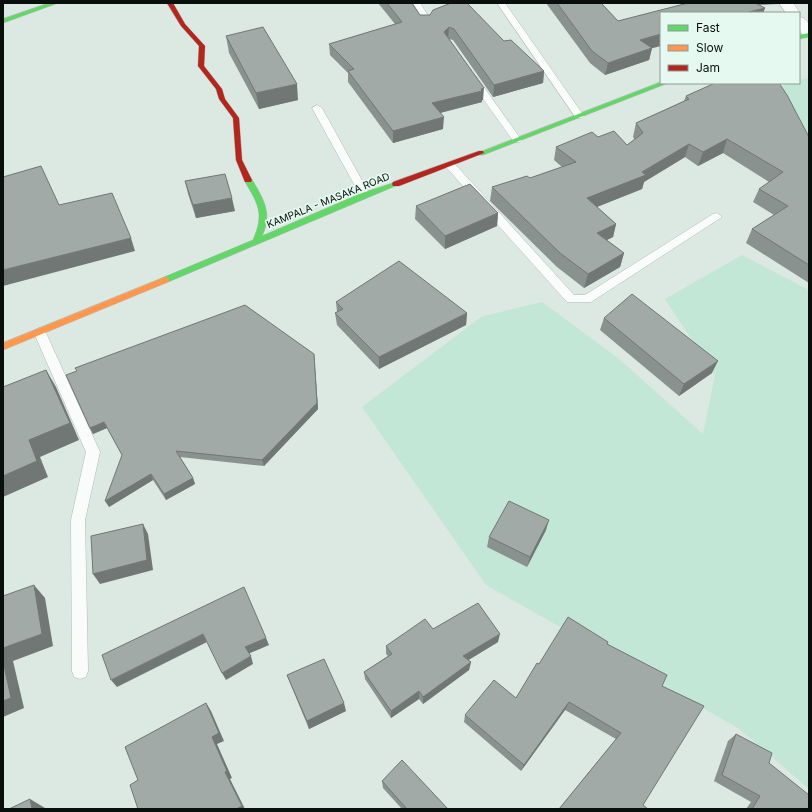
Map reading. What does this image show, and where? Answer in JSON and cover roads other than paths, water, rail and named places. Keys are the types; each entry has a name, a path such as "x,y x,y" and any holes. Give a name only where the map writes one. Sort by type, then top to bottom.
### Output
{"main road":[{"path":"3,21 55,3"},
{"path":"170,3 183,25 202,46 201,66 219,89 222,99 236,118 235,128 238,136 240,164 259,200 264,221 256,242"},
{"name":"KAMPALA - MASAKA ROAD","path":"3,347 40,333 366,195 517,140 662,84"}],"street":[{"path":"413,3 425,22"},
{"path":"786,3 792,12"},
{"path":"800,22 809,34"}],"lane":[{"path":"501,3 579,116"},
{"path":"467,68 517,140"},
{"path":"317,108 366,195"},
{"path":"450,165 571,299 587,299 717,217"},
{"path":"40,333 93,452 78,520 80,671"}]}
